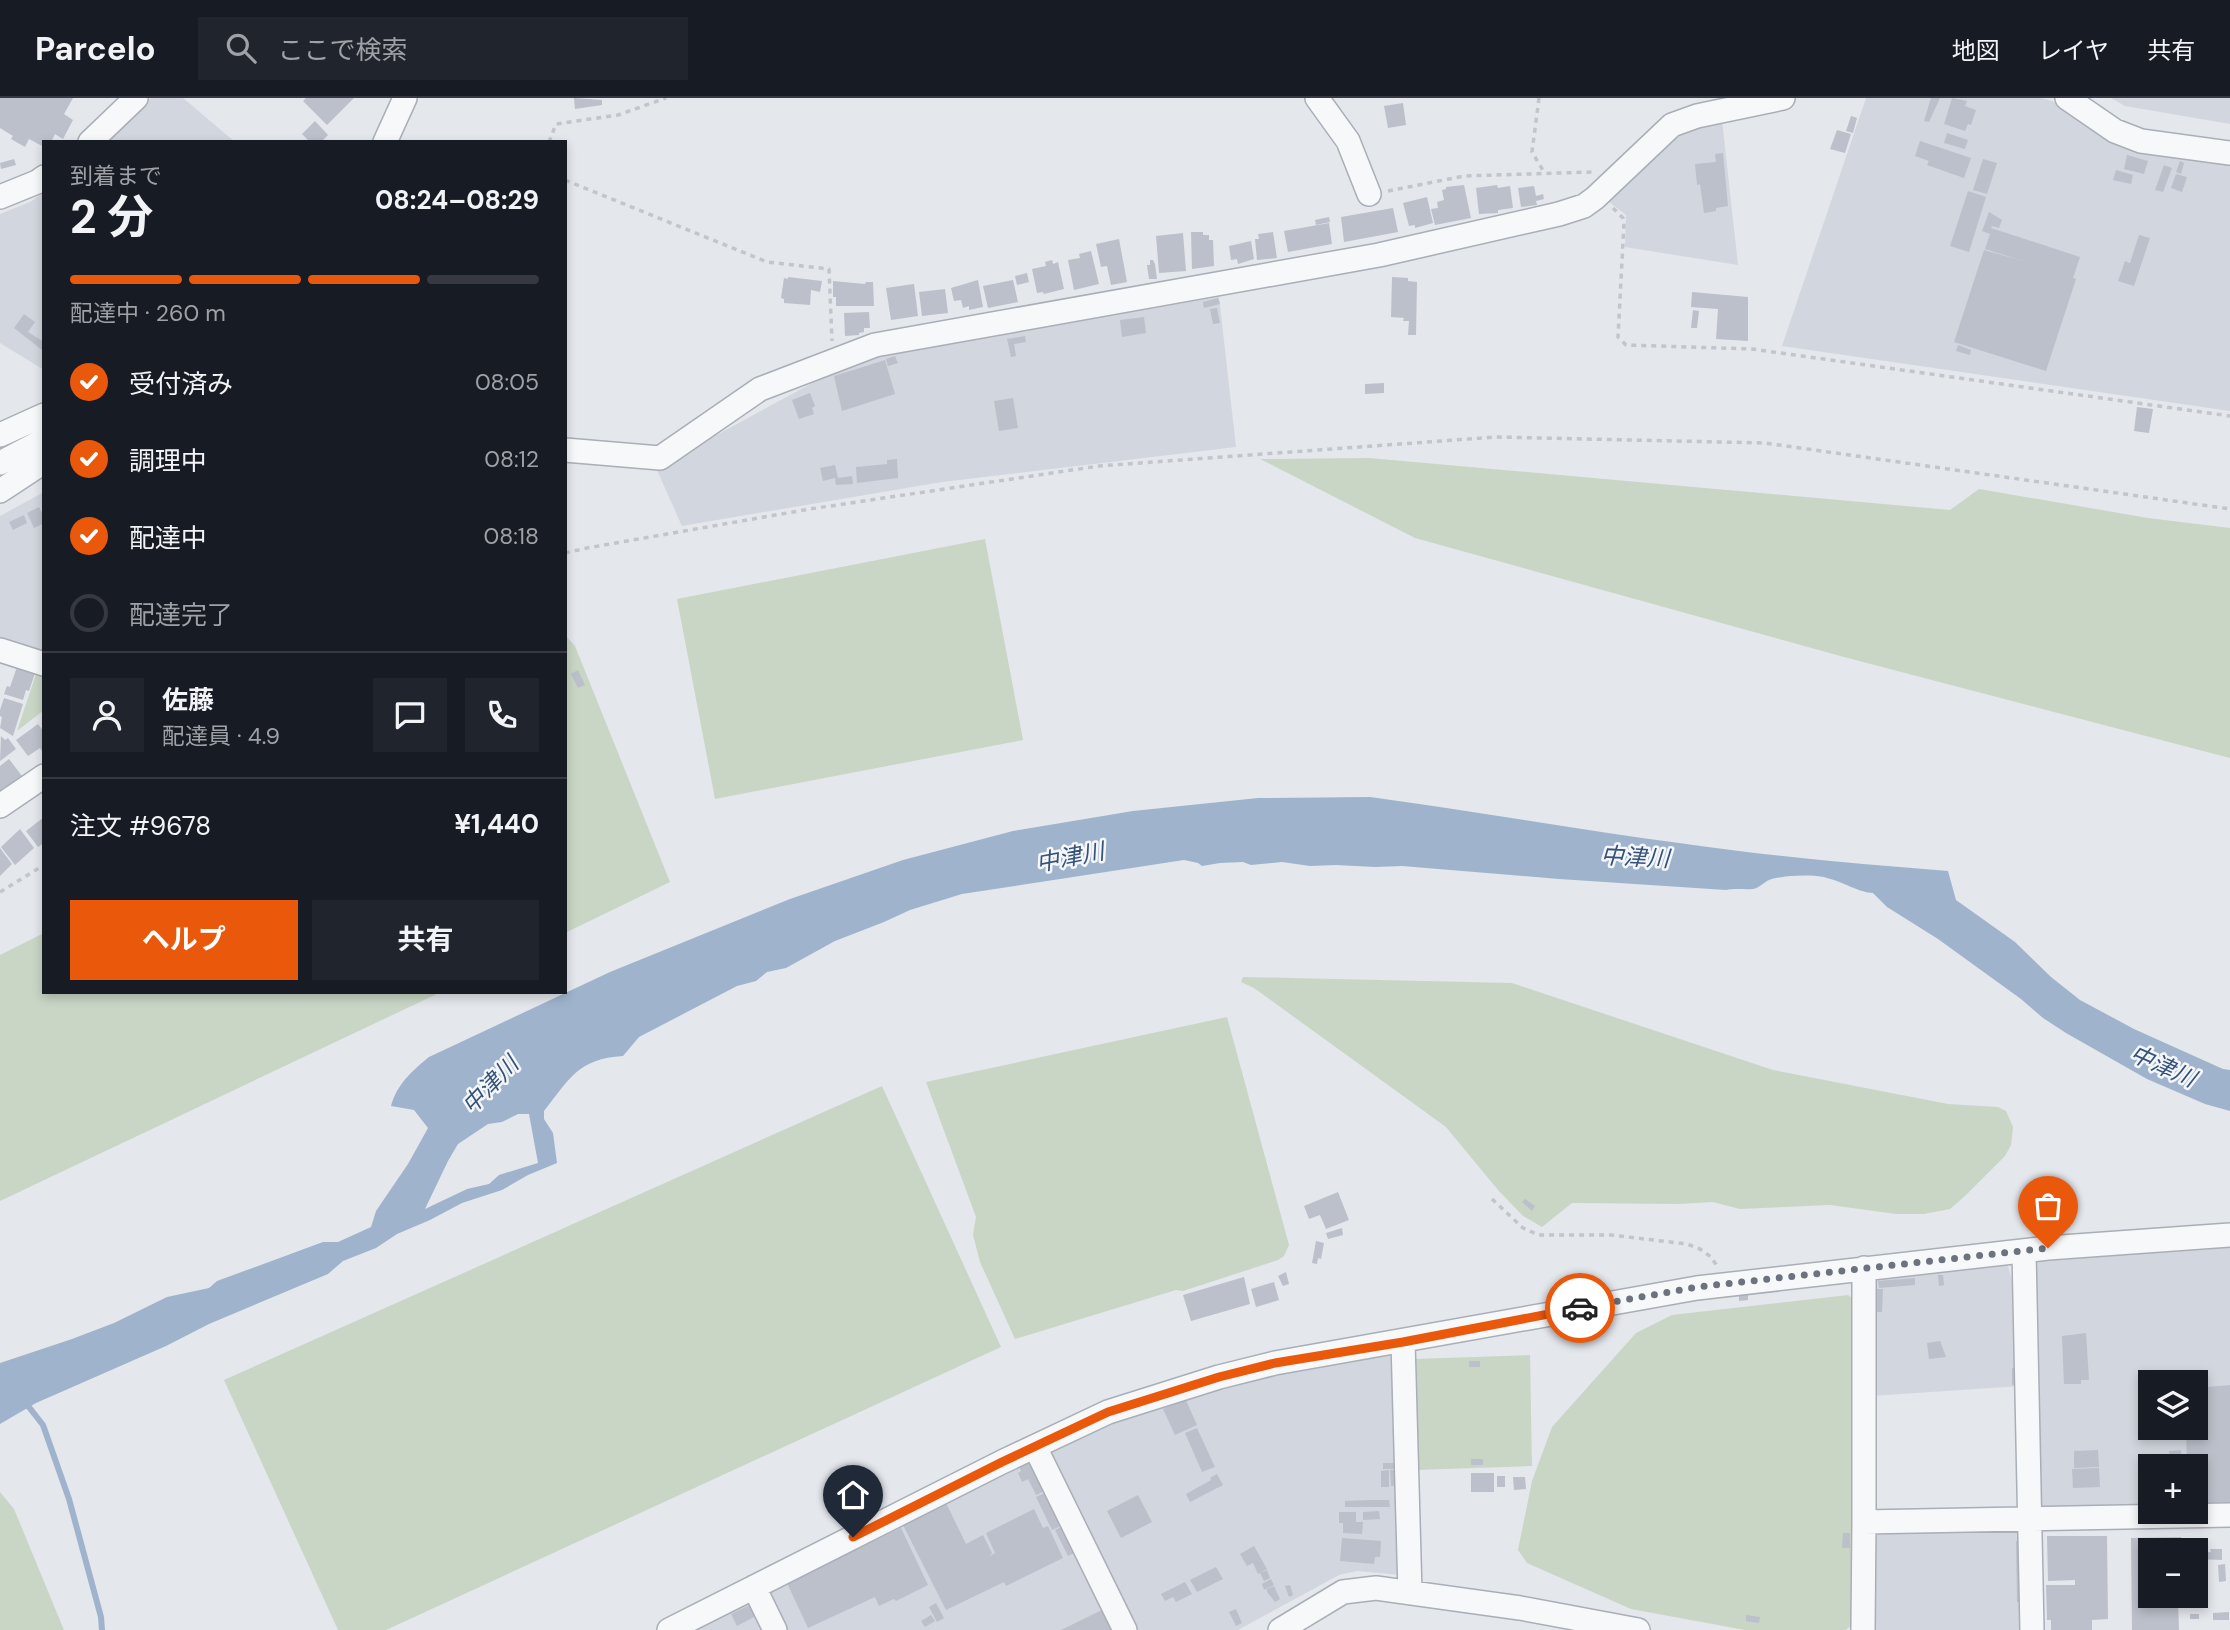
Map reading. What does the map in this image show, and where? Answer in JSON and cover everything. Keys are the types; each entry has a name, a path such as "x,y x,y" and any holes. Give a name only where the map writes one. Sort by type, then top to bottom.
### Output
{"street":[{"path":"92,140 136,98"},
{"path":"386,140 405,98"},
{"path":"1318,98 1348,141 1369,194"},
{"path":"567,450 660,458 760,389 875,345 1379,255 1559,214 1584,206 1595,198 1672,125 1698,116 1783,98"},
{"path":"2067,98 2115,131 2141,142 2230,153"},
{"path":"0,197 42,178"},
{"path":"0,435 42,416"},
{"path":"0,463 42,441"},
{"path":"0,491 42,464"},
{"path":"0,650 42,663"},
{"path":"0,806 42,777"},
{"path":"669,1630 1108,1412 1219,1377 1275,1363 1725,1284 2024,1251 2230,1235"},
{"path":"2024,1251 2032,1630"},
{"path":"1863,1630 1864,1268"},
{"path":"1403,1342 1410,1593"},
{"path":"1035,1447 1125,1630"},
{"path":"1864,1521 2230,1515"},
{"path":"754,1587 775,1630"},
{"path":"1280,1630 1343,1592 1376,1588 1520,1608 1638,1630"}],"path":[{"path":"550,140 556,124 618,115 666,98"},
{"path":"1539,98 1532,152 1545,173"},
{"path":"1369,194 1464,176 1622,171"},
{"path":"567,181 767,262 829,269 832,361"},
{"path":"1595,198 1617,211 1623,218 1618,337 1626,345 1752,349 2230,416"},
{"path":"567,553 810,509 1099,466 1496,437 1765,443 2230,509"},
{"path":"0,892 42,866"},
{"path":"1492,1199 1523,1228 1539,1235 1611,1235 1687,1244 1711,1257 1725,1284"}],"shaded area":[{"path":"151,98 183,98 233,140 109,140"},
{"path":"1866,98 2041,98 2052,101 2108,136 2230,163 2230,411 1782,346"},
{"path":"2111,98 2230,98 2230,124 2125,106"},
{"path":"1722,120 1738,265 1625,247 1626,215 1608,201 1656,150 1692,126"},
{"path":"42,194 42,369 0,343 0,214"},
{"path":"1219,297 1236,447 942,482 682,526 656,468 816,381 875,356"},
{"path":"42,493 42,655 0,640 0,516"},
{"path":"2230,1242 2230,1506 2208,1506 2208,1454 2138,1454 2138,1508 2034,1511 2035,1260"},
{"path":"2006,1258 2020,1312 2021,1386 1871,1396 1870,1282 1877,1274"},
{"path":"1391,1352 1396,1358 1401,1575 1357,1571 1339,1575 1238,1630 1134,1630 1049,1460 1051,1448 1092,1427 1219,1382"},
{"path":"1029,1460 1120,1630 780,1630 767,1589"},
{"path":"2019,1524 2029,1630 1872,1630 1875,1527"},
{"path":"744,1601 753,1604 766,1630 689,1630"}],"green space":[{"path":"1369,458 1950,510 1979,489 2148,518 2230,528 2230,758 1844,657 1415,538 1260,459"},
{"path":"985,539 1023,740 715,799 677,599"},
{"path":"567,637 575,646 670,882 567,932"},
{"path":"38,668 42,669 42,712 17,731"},
{"path":"42,934 42,994 437,994 0,1201 0,955"},
{"path":"1243,977 1512,983 1773,1070 1948,1104 1998,1107 2006,1111 2013,1127 2011,1145 2005,1156 1950,1209 1924,1214 1896,1214 1830,1205 1740,1209 1713,1202 1572,1203 1542,1227 1523,1216 1498,1190 1446,1127 1254,988 1241,982"},
{"path":"1227,1017 1289,1245 1284,1256 1183,1291 1176,1290 1015,1339 980,1262 973,1235 976,1217 926,1082"},
{"path":"882,1086 1001,1347 386,1630 338,1630 224,1380"},
{"path":"1848,1295 1855,1300 1853,1624 1846,1630 1745,1630 1631,1609 1527,1563 1518,1550 1532,1481 1552,1427 1636,1333 1672,1315"},
{"path":"1530,1355 1532,1466 1416,1470 1414,1359"},
{"path":"0,1492 14,1509 64,1630 0,1630"}],"water":[{"name":"中津川","path":"1370,797 1712,848 1948,871 1956,900 2015,942 2051,977 2080,1000 2134,1029 2230,1070 2230,1111 2205,1104 2147,1079 2066,1033 1938,939 1887,907 1873,893 1827,878 1788,876 1772,879 1753,889 1726,890 1402,866 1310,866 1282,862 1251,865 1243,862 1202,866 1184,860 962,894 910,910 835,941 786,968 767,972 756,981 737,986 639,1037 623,1056 595,1061 576,1072 544,1111 544,1119 553,1133 557,1163 502,1190 462,1203 397,1234 376,1248 343,1261 328,1274 209,1324 166,1346 36,1403 0,1424 0,1363 114,1323 167,1297 209,1288 217,1281 323,1242 338,1242 371,1227 376,1211 408,1164 428,1128 414,1110 391,1106 401,1085 429,1057 610,972 790,899 903,860 1013,831 1133,811 1258,798","holes":["518,1114 529,1114 538,1163 499,1175 489,1184 467,1189 425,1209 458,1144 488,1124 502,1122"]}],"building":[{"path":"0,98 73,98 64,114 73,120 63,139 55,134 52,140 42,140 42,146 29,139 25,147 11,139 13,136 0,128"},
{"path":"306,98 354,98 327,125 303,101"},
{"path":"574,98 602,100 602,105 575,109"},
{"path":"1931,98 1940,98 1929,122 1924,121"},
{"path":"1952,98 1967,101 1965,106 1976,110 1971,125 1968,124 1965,131 1944,124"},
{"path":"1403,103 1406,125 1388,128 1384,106"},
{"path":"1851,116 1857,118 1853,133 1846,131"},
{"path":"315,121 328,135 323,140 308,140 302,134"},
{"path":"1837,130 1851,134 1845,153 1830,149"},
{"path":"1947,133 1968,140 1965,149 1944,143"},
{"path":"1920,141 1971,158 1964,178 1927,165 1929,161 1915,156"},
{"path":"1723,153 1728,206 1704,213 1695,164 1716,162 1715,154"},
{"path":"2127,155 2148,161 2144,174 2124,169"},
{"path":"14,159 16,165 1,169 0,163"},
{"path":"1983,159 1997,163 1987,194 1973,190"},
{"path":"2180,161 2184,163 2181,174 2176,172"},
{"path":"2164,165 2172,168 2163,192 2155,190"},
{"path":"2116,170 2133,175 2131,184 2113,180"},
{"path":"2176,174 2187,177 2182,192 2171,188"},
{"path":"1464,185 1471,218 1435,225 1431,209 1438,208 1437,202 1444,200 1442,190"},
{"path":"1497,185 1498,188 1510,186 1513,208 1498,210 1498,213 1479,214 1476,188"},
{"path":"1534,186 1536,196 1543,194 1544,199 1536,201 1537,205 1521,207 1518,188"},
{"path":"1968,191 1986,197 1969,252 1950,246"},
{"path":"1427,197 1433,223 1415,228 1415,225 1409,226 1403,203"},
{"path":"1393,208 1398,232 1344,242 1341,217"},
{"path":"1989,212 2002,220 1999,228 1991,228 2080,257 2073,278 2076,279 2046,371 1954,342 1984,250 2023,261 1985,249 1990,234 1982,231"},
{"path":"1329,217 1330,222 1316,225 1315,220"},
{"path":"1329,223 1332,244 1288,252 1284,231"},
{"path":"1191,232 1203,232 1203,235 1209,235 1209,240 1213,240 1214,266 1192,269"},
{"path":"1273,232 1277,258 1257,260 1255,239 1259,239 1258,234"},
{"path":"1183,233 1186,271 1159,273 1156,236"},
{"path":"2139,235 2150,238 2134,286 2118,281 2125,261 2130,263"},
{"path":"1119,239 1127,282 1111,285 1107,266 1101,267 1096,244"},
{"path":"1251,241 1254,259 1238,264 1237,259 1231,260 1229,246"},
{"path":"1091,251 1099,284 1074,290 1068,260 1080,258 1079,254"},
{"path":"1052,260 1053,264 1058,262 1064,289 1037,293 1032,269 1046,266 1045,262"},
{"path":"1150,260 1155,264 1157,279 1149,279 1147,265 1150,265"},
{"path":"1027,273 1029,282 1017,285 1015,276"},
{"path":"1392,277 1408,278 1408,281 1417,282 1416,335 1408,335 1409,321 1391,317"},
{"path":"784,278 822,281 820,292 811,290 810,305 784,303 781,298"},
{"path":"978,280 983,307 969,310 969,306 963,308 961,300 954,301 951,288"},
{"path":"1013,280 1018,302 988,308 983,286"},
{"path":"833,281 865,284 873,282 874,306 836,306"},
{"path":"914,284 918,316 891,320 886,288"},
{"path":"945,289 948,313 922,316 919,292"},
{"path":"1692,292 1748,297 1748,341 1716,339 1718,309 1691,307"},
{"path":"1218,298 1220,304 1204,308 1203,302"},
{"path":"1217,308 1220,323 1213,324 1210,309"},
{"path":"1693,310 1699,311 1697,328 1691,328"},
{"path":"869,312 870,328 864,328 864,332 859,335 845,336 844,313"},
{"path":"24,314 35,322 28,332 42,341 42,350 14,328"},
{"path":"1144,317 1146,333 1122,337 1120,320"},
{"path":"1025,336 1026,342 1014,344 1016,356 1011,357 1007,339"},
{"path":"1958,345 1971,350 1970,355 1956,351"},
{"path":"895,356 898,363 888,366 886,359"},
{"path":"885,360 895,394 842,411 834,376"},
{"path":"1384,383 1384,393 1365,394 1365,384"},
{"path":"810,393 815,406 812,408 814,414 799,419 792,400"},
{"path":"1013,398 1018,428 999,431 994,401"},
{"path":"2137,407 2153,409 2149,433 2134,431"},
{"path":"897,459 898,478 857,483 856,467 887,464 887,460"},
{"path":"835,465 838,478 852,476 853,484 836,485 835,478 823,481 820,468"},
{"path":"39,507 42,524 34,528 27,513"},
{"path":"24,515 27,523 13,530 9,522"},
{"path":"18,664 36,670 23,700 4,694 7,686 10,687"},
{"path":"578,670 585,685 578,688 571,674"},
{"path":"4,698 23,704 13,736 0,728 0,710"},
{"path":"38,724 42,729 42,751 40,748 28,756 16,740"},
{"path":"1,736 5,740 8,738 16,749 0,761"},
{"path":"9,759 22,776 7,789 5,787 0,791 0,766"},
{"path":"42,819 42,844 38,847 26,831"},
{"path":"20,829 34,848 15,865 1,847"},
{"path":"0,848 12,864 0,876"},
{"path":"1338,1192 1349,1220 1326,1229 1320,1215 1309,1219 1304,1206"},
{"path":"1525,1199 1535,1206 1532,1211 1522,1202"},
{"path":"1342,1228 1343,1235 1328,1239 1326,1233"},
{"path":"1316,1241 1324,1243 1321,1259 1318,1258 1317,1264 1312,1263"},
{"path":"1286,1272 1289,1284 1283,1286 1278,1276"},
{"path":"1938,1275 1943,1275 1944,1285 1939,1286"},
{"path":"1244,1277 1250,1304 1191,1321 1183,1295"},
{"path":"1915,1278 1915,1285 1879,1288 1878,1281"},
{"path":"1274,1282 1279,1300 1256,1307 1251,1289"},
{"path":"1873,1289 1883,1289 1882,1312 1873,1312"},
{"path":"1748,1295 1748,1300 1739,1301 1739,1296"},
{"path":"2086,1333 2089,1380 2081,1380 2081,1384 2064,1384 2062,1336"},
{"path":"1940,1341 1946,1357 1929,1359 1927,1343"},
{"path":"1469,1361 1480,1361 1480,1367 1469,1367"},
{"path":"2012,1368 2018,1368 2018,1385 2012,1385"},
{"path":"2230,1385 2230,1502 2208,1503 2208,1454 2187,1454 2186,1440 2208,1440 2208,1387"},
{"path":"1185,1398 1197,1425 1175,1435 1163,1409"},
{"path":"1197,1428 1215,1467 1202,1472 1185,1433"},
{"path":"2098,1450 2099,1467 2074,1468 2074,1451"},
{"path":"2181,1450 2181,1454 2169,1454 2169,1451"},
{"path":"1471,1459 1483,1459 1483,1465 1471,1465"},
{"path":"1029,1461 1034,1464 1047,1490 1036,1495 1028,1479 1022,1482 1018,1473 1021,1471 1019,1466"},
{"path":"1383,1463 1396,1463 1396,1469 1383,1469"},
{"path":"2099,1468 2100,1487 2073,1488 2072,1469"},
{"path":"1389,1470 1389,1487 1381,1487 1381,1471"},
{"path":"1390,1470 1395,1470 1396,1486 1391,1486"},
{"path":"1471,1473 1494,1473 1494,1492 1471,1492"},
{"path":"1217,1474 1223,1485 1190,1502 1186,1494"},
{"path":"1497,1476 1505,1476 1505,1487 1497,1487"},
{"path":"1513,1477 1525,1477 1526,1489 1514,1490"},
{"path":"1049,1491 1065,1524 1052,1530 1036,1497"},
{"path":"1138,1495 1152,1522 1121,1538 1107,1511"},
{"path":"1389,1500 1390,1507 1345,1507 1345,1501"},
{"path":"946,1503 966,1544 983,1535 992,1553 990,1556 995,1553 986,1533 1034,1509 1043,1528 1048,1526 1063,1558 1006,1586 1004,1582 946,1610 903,1525"},
{"path":"1379,1511 1380,1519 1363,1520 1363,1512"},
{"path":"1339,1512 1356,1512 1356,1522 1363,1522 1362,1534 1343,1533"},
{"path":"1067,1524 1080,1550 1068,1556 1055,1530"},
{"path":"901,1528 928,1585 896,1601 894,1599 879,1606 875,1597 808,1628 787,1583"},
{"path":"1843,1533 1850,1533 1850,1548 1842,1548"},
{"path":"2047,1536 2107,1536 2108,1619 2092,1620 2092,1630 2051,1630 2051,1620 2047,1620 2046,1585 2075,1585 2075,1580 2048,1581"},
{"path":"2181,1537 2138,1538 2138,1608 2178,1608 2179,1630 2132,1630 2131,1538"},
{"path":"1342,1538 1381,1541 1380,1557 1375,1557 1374,1564 1340,1561"},
{"path":"2016,1541 2022,1541 2023,1602 2017,1602"},
{"path":"1254,1546 1267,1569 1258,1574 1253,1563 1247,1566 1240,1554"},
{"path":"2210,1549 2222,1549 2222,1560 2208,1559 2208,1552 2211,1552"},
{"path":"2225,1564 2226,1581 2219,1582 2218,1565"},
{"path":"1216,1567 1223,1579 1197,1592 1190,1580"},
{"path":"1267,1570 1270,1578 1264,1581 1260,1573"},
{"path":"1271,1579 1274,1585 1264,1590 1262,1584"},
{"path":"1185,1582 1192,1594 1176,1602 1173,1597 1165,1601 1161,1594"},
{"path":"1290,1585 1293,1595 1289,1597 1285,1586"},
{"path":"1274,1586 1280,1599 1275,1602 1267,1592 1267,1589"},
{"path":"754,1603 756,1616 737,1626 731,1614"},
{"path":"936,1603 944,1618 937,1622 929,1607"},
{"path":"1106,1608 1117,1630 1061,1630"},
{"path":"1236,1609 1242,1623 1236,1626 1229,1612"},
{"path":"2229,1612 2229,1620 2213,1620 2213,1613"},
{"path":"2190,1614 2199,1614 2199,1619 2190,1619"},
{"path":"931,1615 935,1621 925,1627 921,1621"},
{"path":"1746,1615 1760,1617 1759,1623 1746,1621"}],"waterway":[{"path":"25,1402 43,1425 69,1499 101,1617 102,1630"}],"way so far":[{"path":"1580,1308 1697,1287 2048,1248"}],"route":[{"path":"853,1537 1108,1412 1219,1377 1275,1363 1580,1308"}]}
